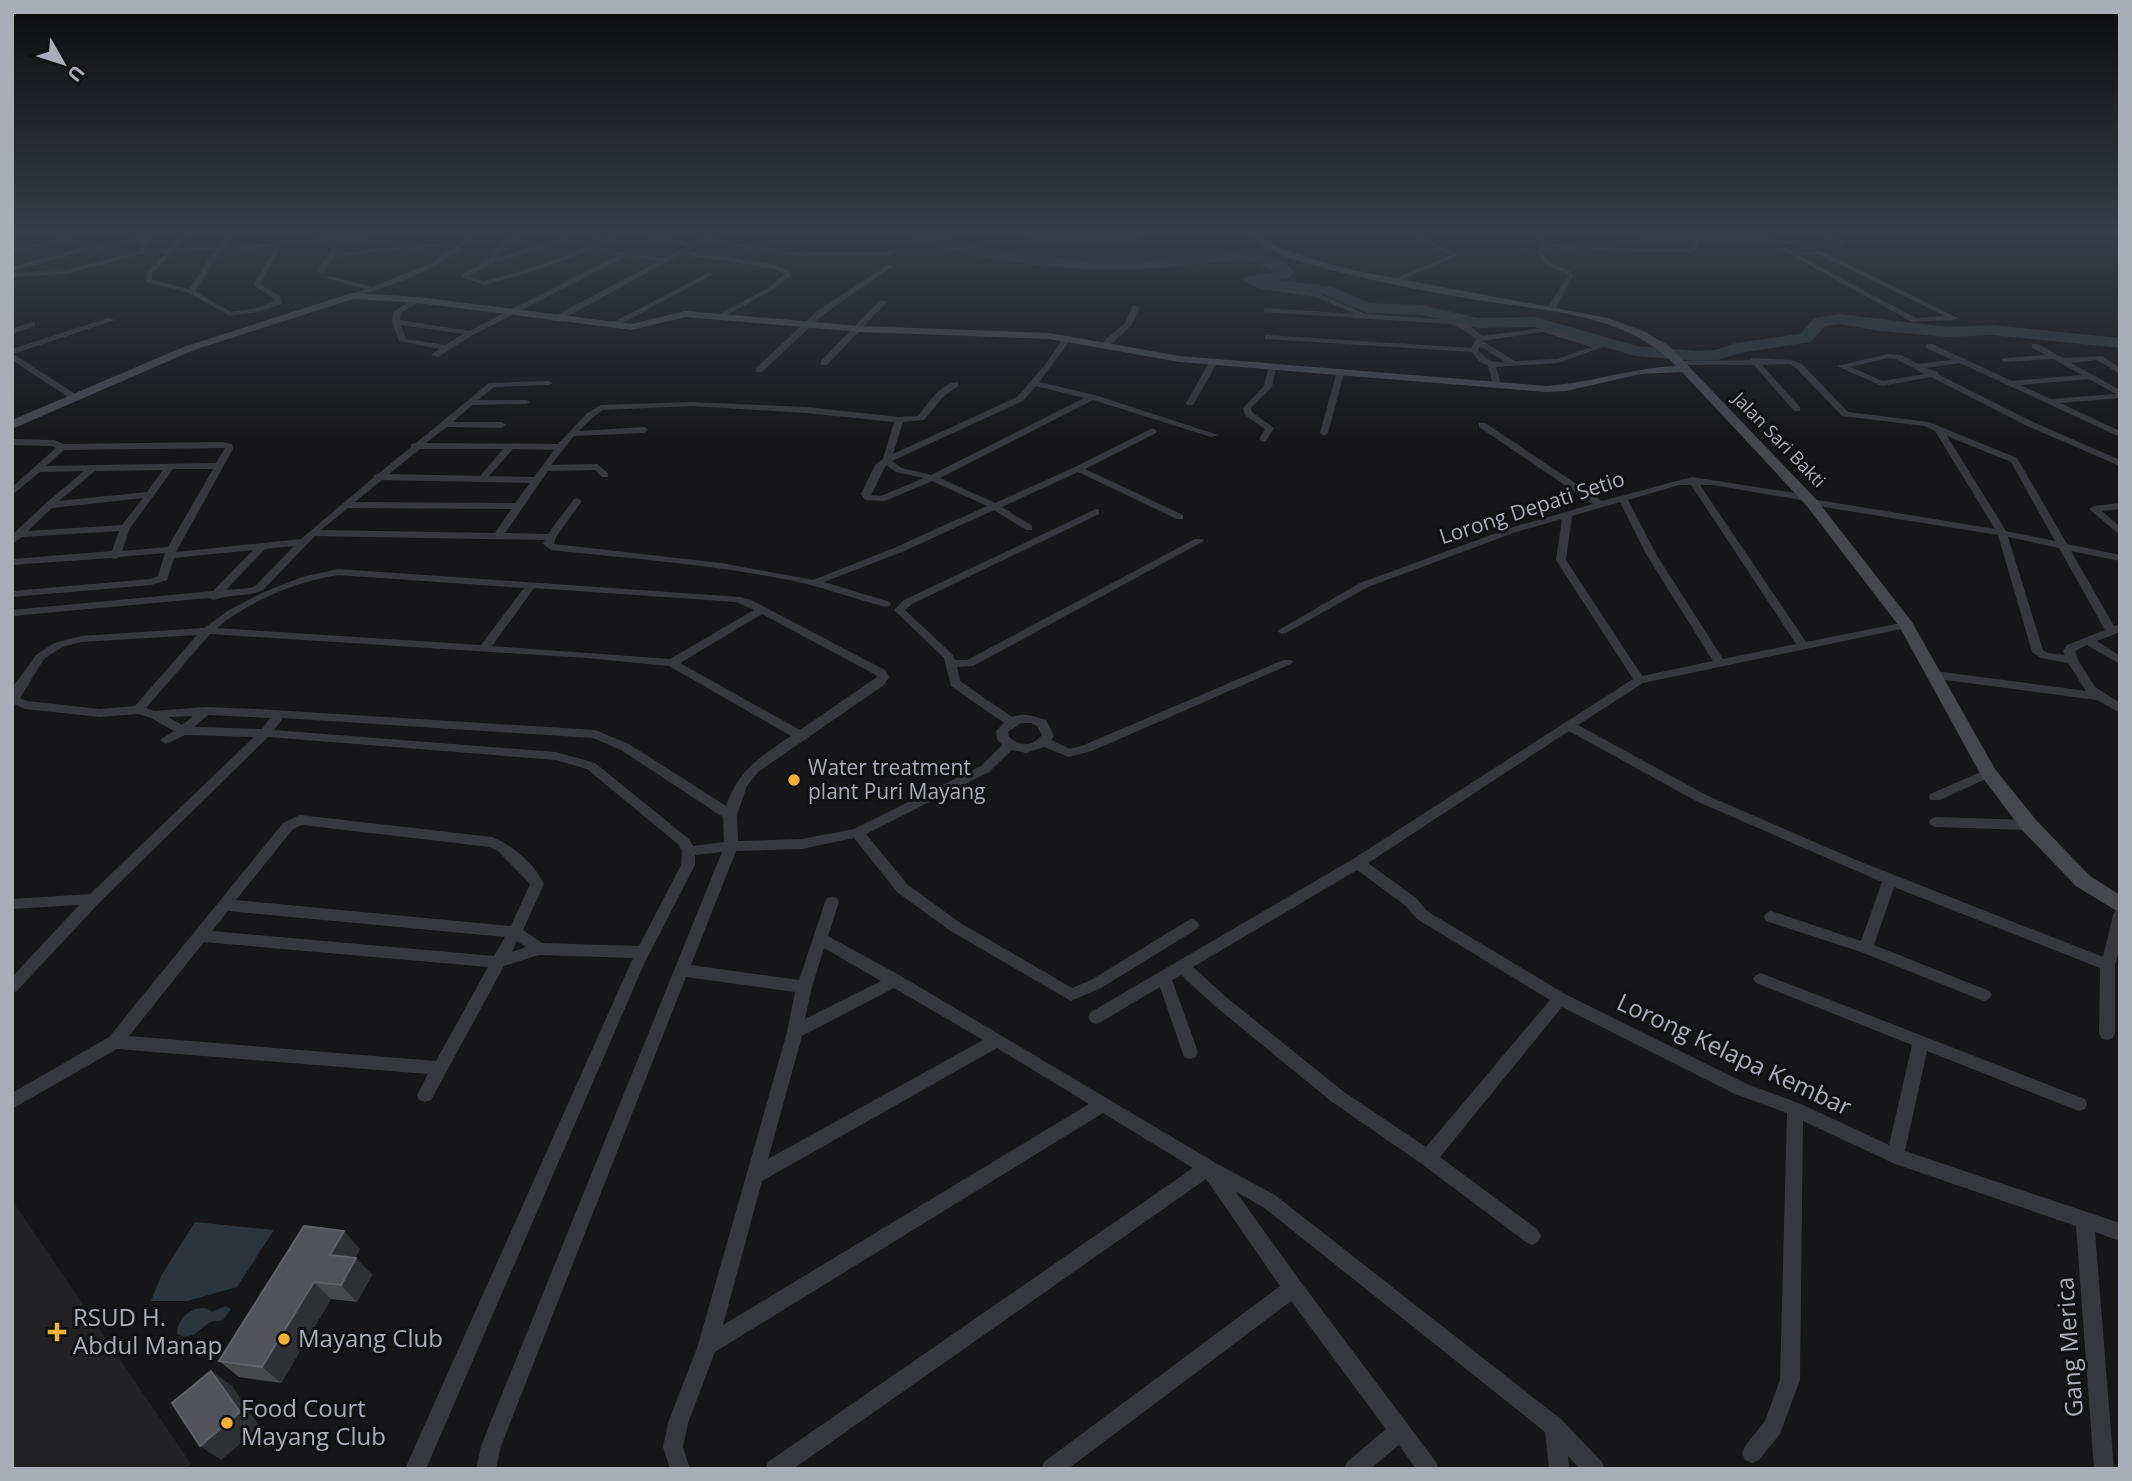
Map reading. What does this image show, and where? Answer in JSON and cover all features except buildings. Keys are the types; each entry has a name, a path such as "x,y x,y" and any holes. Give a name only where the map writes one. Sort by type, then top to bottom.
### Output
{"street":[{"path":"209,302 230,314 279,302"},
{"path":"12,425 190,348 333,302"},
{"path":"414,302 399,309 396,322 404,342 447,348"},
{"path":"434,302 612,326 640,327 685,314 859,329 1067,339 1166,357 1213,362 1546,389 1566,388 1679,363 1783,361 1799,366 1845,414 1926,424 2014,460 2115,629 2071,647 2069,651 2091,691 2120,709"},
{"path":"435,355 527,302"},
{"path":"556,319 587,302"},
{"path":"612,326 657,302"},
{"path":"720,317 747,302"},
{"path":"759,370 820,313 836,302"},
{"path":"824,363 883,302"},
{"path":"1334,302 1366,316"},
{"name":"Jalan Sari Bakti","path":"1512,302 1615,324 1642,333 1664,347 1809,500 1906,625 1988,773 2029,825 2083,881 2120,905"},
{"path":"1551,309 1555,302"},
{"path":"1881,302 1915,320 1954,318 1922,302"},
{"path":"1106,344 1128,324 1136,307"},
{"path":"1267,310 1451,322 1467,328 1477,343 1482,359 1492,365 1558,361 1600,347 1543,330 1477,343 1268,337"},
{"path":"1292,337 1293,311"},
{"path":"12,354 111,320"},
{"path":"396,322 470,333"},
{"path":"12,332 32,324"},
{"path":"1067,339 1048,367 1020,399 887,460 880,465 866,494 868,498 882,499 932,478 1092,397"},
{"path":"1477,343 1516,365"},
{"path":"1929,346 2120,434"},
{"path":"2035,346 2120,394"},
{"path":"12,354 74,397"},
{"path":"1935,374 1882,384 1842,366 1893,356 1920,366 2028,423 2120,463"},
{"path":"2005,360 2099,358 2120,372"},
{"path":"1754,360 1797,409"},
{"path":"1920,366 1962,361"},
{"path":"1190,403 1213,362"},
{"path":"1492,365 1497,384"},
{"path":"1263,439 1270,429 1248,413 1247,408 1268,387 1272,368"},
{"path":"1324,433 1340,373"},
{"path":"2011,383 2089,376"},
{"path":"12,613 214,597 243,594 259,588 312,533 414,446 495,384 549,383"},
{"path":"1034,383 1092,397 1214,435"},
{"path":"498,536 571,434 598,409 645,404 794,409 899,420 921,418 941,394 955,384"},
{"path":"2051,401 2120,394"},
{"path":"470,403 526,402"},
{"path":"887,460 899,420"},
{"path":"443,424 502,425"},
{"path":"1482,425 1600,504"},
{"path":"571,434 644,430"},
{"path":"813,584 898,550 1078,469 1153,431"},
{"path":"1942,431 2002,533 2038,652 2045,656 2072,660"},
{"path":"12,442 54,443 62,447 229,446 171,553 164,577 155,581 12,594"},
{"path":"414,446 561,447"},
{"path":"12,492 62,447"},
{"path":"482,479 509,447"},
{"path":"887,460 898,470 932,478 972,493 1029,528"},
{"path":"38,469 218,466"},
{"path":"115,556 125,528 170,467"},
{"path":"548,468 597,467 605,475"},
{"path":"16,538 49,505 93,468"},
{"path":"1078,469 1180,517"},
{"path":"377,477 537,480"},
{"path":"1692,480 1803,646"},
{"name":"Lorong Depati Setio","path":"1282,631 1364,585 1513,530 1692,480 2002,533 2120,558"},
{"path":"49,505 151,494"},
{"path":"1623,498 1651,554 1720,663"},
{"path":"577,501 551,537 548,544 551,547 748,570 835,586 886,604"},
{"path":"345,505 518,506"},
{"path":"2120,506 2094,509 2120,532"},
{"path":"1012,723 955,683 949,657 899,610 908,602 1096,512"},
{"path":"1567,514 1561,560 1639,680"},
{"path":"16,538 125,528"},
{"path":"312,533 551,537"},
{"path":"950,663 969,664 1199,541"},
{"path":"12,562 302,542"},
{"path":"214,597 262,546"},
{"path":"138,710 207,631 244,607 315,575 338,572 736,599 881,673 883,677 880,682 760,763 744,777 738,788 730,815 731,846 491,1446 486,1469"},
{"path":"484,648 530,587"},
{"path":"672,663 762,610"},
{"path":"1096,1017 1358,863 1639,680 1906,625"},
{"path":"415,1469 643,951 688,865 689,852 684,842 591,765 556,756 265,733 183,731 155,715 138,710 100,713 25,705 13,699 18,688 40,657 58,645 81,639 207,631 484,648 672,663 800,736"},
{"path":"2088,640 2120,661"},
{"path":"1044,743 1069,753 1088,748 1287,662"},
{"path":"1935,675 2099,696"},
{"path":"155,715 205,711 595,734 625,747 730,815"},
{"path":"166,740 183,731 205,711"},
{"path":"12,987 94,899 265,733 279,716"},
{"path":"1018,719 1032,719 1042,723 1048,736 1044,743 1024,750 1010,746 1003,739 1002,732 1012,723 1018,719"},
{"path":"1568,725 1701,798 1851,864 2108,965"},
{"path":"689,852 731,846 802,844 857,833 985,769 1010,746"},
{"path":"1935,797 1988,773"},
{"path":"12,1102 115,1042 288,826 300,820 498,844 533,876 537,884 515,932 425,1095"},
{"path":"1936,822 2029,825"},
{"path":"857,833 902,888 954,926 1071,995 1096,984 1192,925"},
{"name":"Lorong Kelapa Kembar","path":"1358,863 1411,902 1422,915 1560,999 1741,1089 1795,1109 1895,1156 2120,1232"},
{"path":"1866,948 1890,878"},
{"path":"12,904 94,899"},
{"path":"680,1469 673,1447 678,1423 708,1345 795,1032 804,987 832,902"},
{"path":"227,905 515,932 539,949"},
{"path":"2107,1033 2108,965 2120,915"},
{"path":"1771,917 1866,948 1984,995"},
{"path":"202,936 498,962 539,949 643,951"},
{"path":"820,938 998,1040 1208,1168 1269,1201 1555,1427 1595,1469"},
{"path":"1181,966 1338,1097 1428,1158 1532,1236"},
{"path":"681,970 804,987"},
{"path":"1164,977 1190,1052"},
{"path":"1761,979 2079,1104"},
{"path":"795,1032 896,981"},
{"path":"1428,1158 1560,999"},
{"path":"754,1176 998,1040"},
{"path":"1895,1156 1921,1041"},
{"path":"115,1042 440,1068"},
{"path":"708,1345 1104,1104"},
{"path":"1752,1454 1773,1427 1790,1380 1795,1109"},
{"path":"1208,1168 1293,1288 1429,1469"},
{"path":"775,1469 1208,1168"},
{"name":"Gang Merica","path":"2085,1222 2104,1469"},
{"path":"1051,1469 1293,1288"},
{"path":"1555,1427 1559,1469"},
{"path":"1354,1469 1400,1431"}],"shaded area":[{"name":"RSUD H. Abdul Manap","path":"12,1200 191,1464 185,1469 12,1469"},
{"path":"195,1222 274,1230 237,1287 187,1301 151,1301 161,1276"},
{"path":"225,1306 231,1309 223,1320 210,1322 193,1335 184,1337 177,1334 182,1318 195,1309 206,1308 212,1312"}],"waterway":[{"path":"1354,302 1367,308 1422,310 1478,323 1535,322 1636,351 1696,356 1718,355 1736,348 1805,338 1820,322 1839,319 1948,332 1992,330 2120,343"}],"place":[{"name":"Water treatment plant Puri Mayang","path":"794,780"},
{"name":"RSUD H. Abdul Manap","path":"57,1332"},
{"name":"Mayang Club","path":"284,1339"},
{"name":"Food Court Mayang Club","path":"227,1423"}]}
